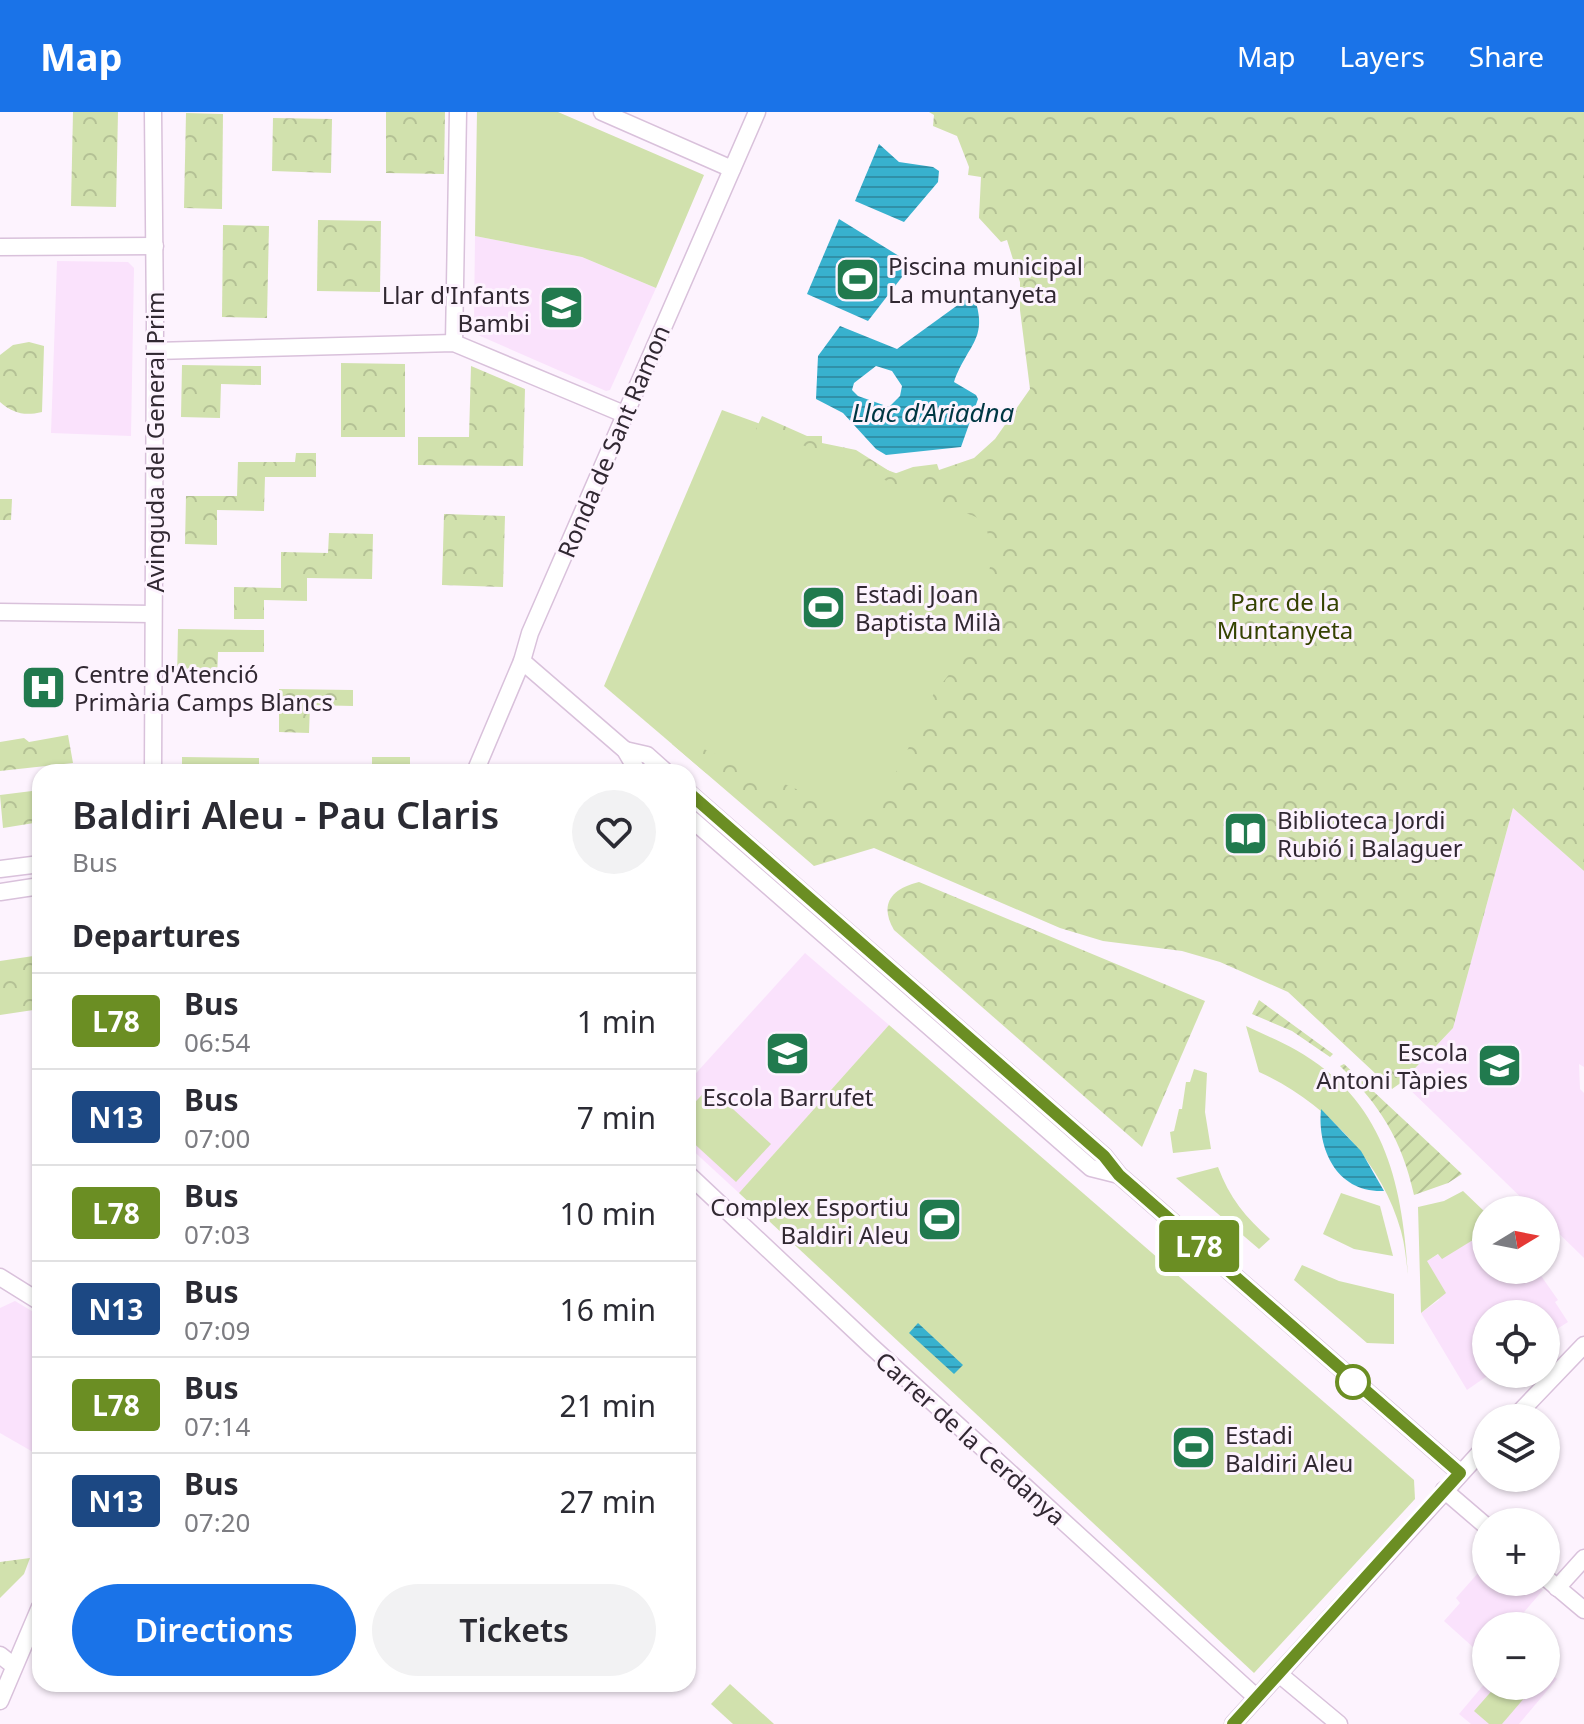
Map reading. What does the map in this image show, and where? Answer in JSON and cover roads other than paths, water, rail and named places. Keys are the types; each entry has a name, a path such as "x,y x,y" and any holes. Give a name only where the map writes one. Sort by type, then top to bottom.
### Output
{"street":[{"name":"Avinguda del General Prim","path":"153,112 153,764"},
{"path":"454,343 458,112"},
{"path":"602,112 732,169"},
{"name":"Ronda de Sant Ramon","path":"478,764 522,661 530,633 757,112"},
{"path":"0,247 155,246"},
{"path":"155,351 454,343 624,414"},
{"path":"0,612 153,614"},
{"path":"522,661 625,750 633,764"},
{"path":"625,750 647,755 657,764"},
{"path":"696,799 1460,1473"},
{"path":"696,823 1091,1168 1119,1175"},
{"path":"0,869 32,865"},
{"path":"0,892 32,887"},
{"name":"Carrer de la Cerdanya","path":"696,1182 871,1346 1257,1698"},
{"path":"0,1277 32,1297"},
{"path":"1527,1404 1584,1345"},
{"path":"1233,1724 1472,1461"},
{"path":"1444,1490 1472,1514"},
{"path":"1560,1577 1584,1558"},
{"path":"1560,1590 1584,1610"},
{"path":"2,1690 32,1625"},
{"path":"0,1655 14,1666"},
{"path":"1279,1674 1339,1724"}],"water":[{"name":"Piscina municipal La muntanyeta","path":"879,144 899,162 933,167 939,171 938,182 904,222 855,201"},
{"name":"Piscina municipal La muntanyeta","path":"839,219 912,264 868,321 807,294"},
{"name":"Llac d'Ariadna","path":"973,294 978,309 978,331 954,382 978,399 961,447 886,455 876,449 843,413 816,399 818,356 840,326 897,349","holes":["876,366 892,371 902,386 900,396 889,407 858,396 852,390 854,383"]},
{"path":"1321,1109 1361,1151 1384,1191 1354,1185 1333,1166 1323,1139"},
{"path":"918,1323 963,1365 954,1374 909,1333"}],"place":[{"name":"Piscina municipal La muntanyeta","path":"857,279"},
{"name":"Llar d'Infants Bambi","path":"561,308"},
{"name":"Estadi Joan Baptista Milà","path":"824,607"},
{"name":"Centre d'Atenció Primària Camps Blancs","path":"43,687"},
{"name":"Biblioteca Jordi Rubió i Balaguer","path":"1246,833"},
{"name":"Escola Barrufet","path":"788,1054"},
{"name":"Escola Antoni Tàpies","path":"1499,1065"},
{"name":"Complex Esportiu Baldiri Aleu","path":"940,1220"},
{"name":"Estadi Baldiri Aleu","path":"1194,1448"}],"park label":[{"name":"Parc de la Muntanyeta","path":"1285,615"}]}
